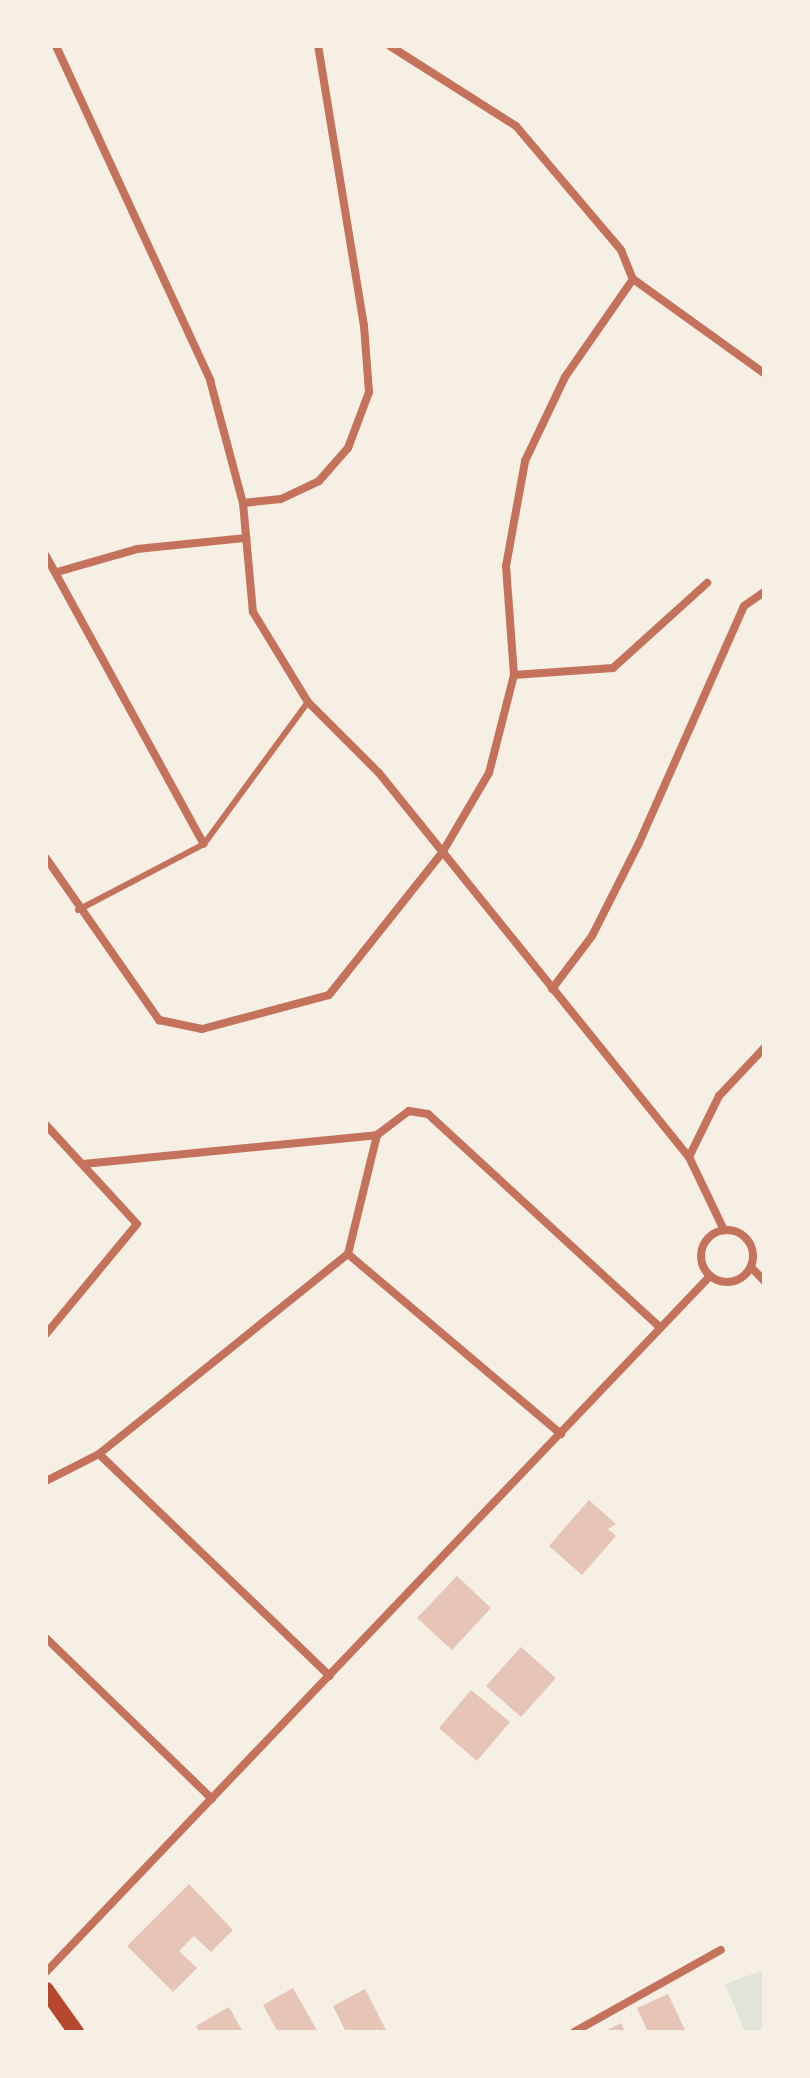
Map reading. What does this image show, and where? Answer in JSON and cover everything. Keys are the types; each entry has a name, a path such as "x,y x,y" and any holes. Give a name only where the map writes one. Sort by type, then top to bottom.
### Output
{"main road":[{"path":"46,1990 76,2032"}],"street":[{"path":"56,46 210,380 243,503 253,612 308,702 379,773 689,1157 724,1230 744,1236 751,1245 751,1267 764,1281"},
{"path":"243,503 281,499 319,481 348,448 369,392 364,326 318,46"},
{"path":"390,46 516,126 621,250 633,279 764,373"},
{"path":"46,858 78,910 159,1020 202,1029 329,995 442,853 489,773 514,675 506,566 525,461 565,377 633,279"},
{"path":"57,572 137,549 246,538"},
{"path":"46,556 204,844"},
{"path":"514,675 613,668 707,583"},
{"path":"552,989 592,936 632,856 744,606 764,592"},
{"path":"689,1157 719,1096 764,1048"},
{"path":"83,1164 377,1135 409,1111 428,1114 660,1327"},
{"path":"46,1125 137,1224 46,1334"},
{"path":"46,1481 99,1454 348,1254 377,1135"},
{"path":"710,1276 702,1249 724,1230"},
{"path":"348,1254 561,1434"},
{"path":"710,1276 737,1280 751,1267"},
{"path":"46,1972 710,1276"},
{"path":"99,1454 330,1676"},
{"path":"46,1638 212,1799"},
{"path":"574,2032 721,1950"}],"lane":[{"path":"78,910 204,844 308,702"}],"shaded area":[{"path":"764,1970 764,2032 745,2032 725,1984"}],"building":[{"path":"589,1500 616,1524 608,1529 616,1536 582,1575 549,1546"},
{"path":"457,1576 491,1608 452,1650 417,1618"},
{"path":"521,1647 556,1678 521,1717 486,1686"},
{"path":"471,1690 510,1722 477,1761 439,1728"},
{"path":"189,1884 233,1930 211,1952 194,1936 179,1951 197,1968 173,1992 127,1946"},
{"path":"293,1988 318,2032 278,2032 263,2005"},
{"path":"365,1989 387,2032 346,2032 333,2006"},
{"path":"668,1994 686,2032 648,2032 637,2008"},
{"path":"229,2007 243,2032 199,2032 196,2026"},
{"path":"621,2023 625,2032 603,2032"}]}
